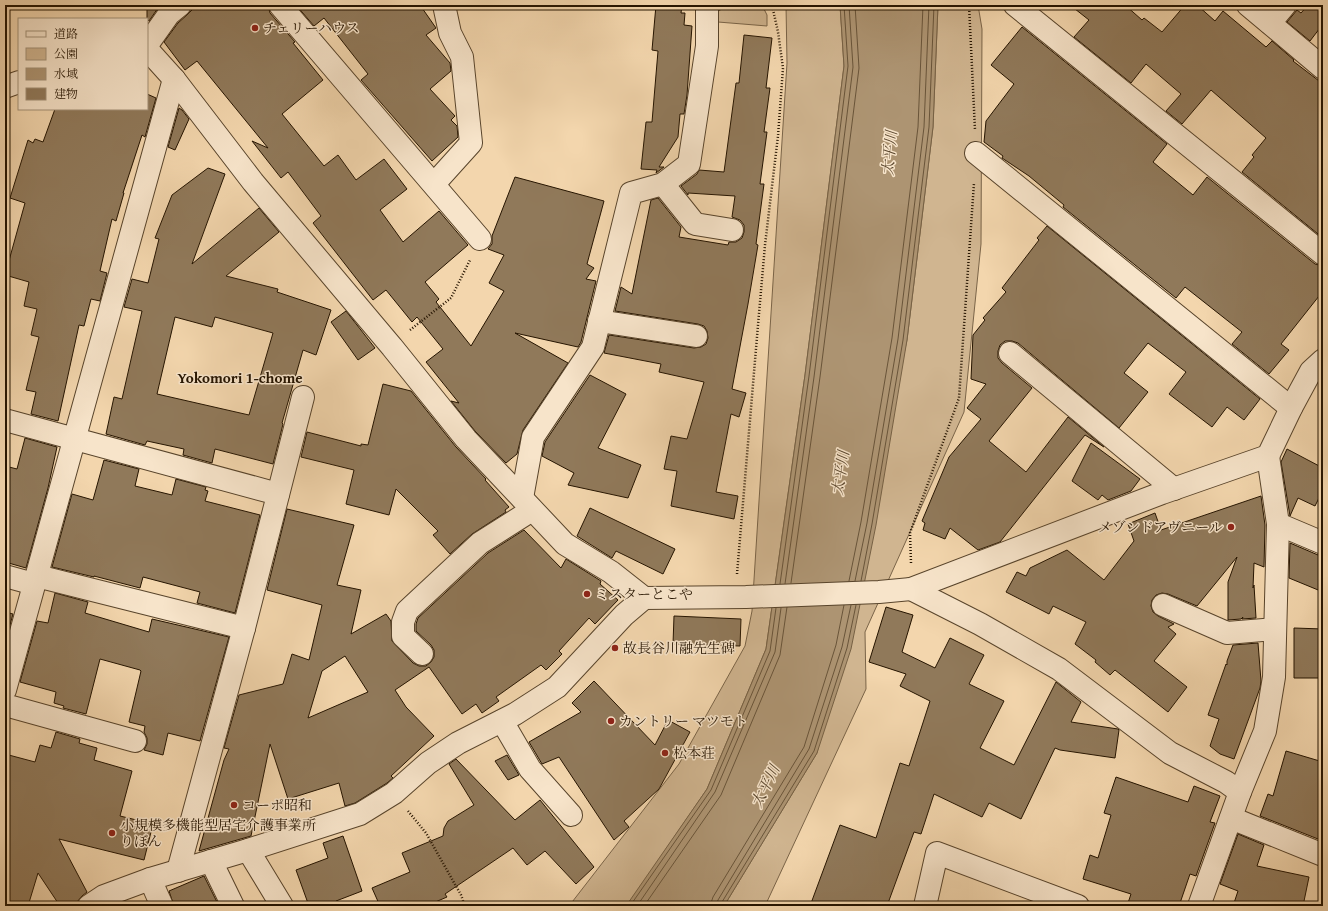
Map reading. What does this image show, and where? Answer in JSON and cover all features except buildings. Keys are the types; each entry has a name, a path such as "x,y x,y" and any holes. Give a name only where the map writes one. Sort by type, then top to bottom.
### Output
{"street":[{"path":"148,44 169,14 180,5"},
{"path":"280,5 480,239"},
{"path":"434,184 471,143 462,57 450,33 444,5"},
{"path":"422,654 403,636 403,622 407,611 480,543 527,504 533,437 593,347 631,193 663,184 689,164 707,46 706,5"},
{"path":"1015,5 1323,254"},
{"path":"1248,5 1323,68"},
{"path":"1270,23 1285,5"},
{"path":"148,50 174,79 253,182 390,345 466,439 565,544 611,572 644,598"},
{"path":"5,690 174,79"},
{"path":"5,87 18,82"},
{"path":"976,153 1291,408"},
{"path":"663,184 695,224 732,230"},
{"path":"599,321 696,336"},
{"path":"1010,353 1174,489"},
{"path":"1199,906 1240,792 1265,731 1274,677 1278,524 1268,456 1291,408 1319,368"},
{"path":"178,871 244,628 304,397"},
{"path":"5,420 278,494"},
{"path":"89,906 104,896 150,879 248,850 360,814 394,793 428,764 458,743 515,714 557,687 624,615 644,598 879,592 911,589 1174,489 1268,456"},
{"path":"1278,524 1323,543"},
{"path":"5,576 35,580 244,628"},
{"path":"911,589 980,624 1059,669 1170,753 1226,782 1240,792"},
{"path":"1163,605 1227,633 1275,629"},
{"path":"5,705 135,742"},
{"path":"502,721 530,769 571,815"},
{"path":"1231,818 1323,855"},
{"path":"248,850 282,906"},
{"path":"925,906 936,853 1078,906"},
{"path":"211,861 233,906"},
{"path":"150,879 162,906"}],"path":[{"path":"741,596 758,318 778,136 783,68 778,32 772,5"},
{"path":"911,589 910,533 960,398 976,153 969,5"},
{"path":"390,345 451,298 480,239"},
{"path":"394,793 426,833 461,895 465,906"}],"green space":[{"path":"728,5 762,5 767,15 767,26 718,22 717,12"},
{"path":"786,5 840,5 844,66 805,375 766,649 707,789 627,906 569,906 679,764 745,646 752,611 787,63"},
{"path":"938,5 978,5 982,29 981,244 964,412 865,632 866,689 765,906 724,906 817,753 907,340 933,127"}],"water":[{"name":"太平川","path":"840,5 938,5 933,127 907,340 876,525 851,649 817,753 724,906 626,906 707,789 766,649 805,375 844,66"}],"place":[{"name":"チェリーハウス","path":"255,28"},
{"name":"メゾンドアヴニール","path":"1231,527"},
{"name":"ミスターとこや","path":"587,594"},
{"name":"故長谷川融先生碑","path":"615,648"},
{"name":"カントリー マツモト","path":"611,721"},
{"name":"松本荘","path":"665,753"},
{"name":"コーポ昭和","path":"234,805"},
{"name":"小規模多機能型居宅介護事業所 りぼん","path":"112,833"}],"district":[{"name":"Yokomori 1-chome","path":"240,377"}]}
